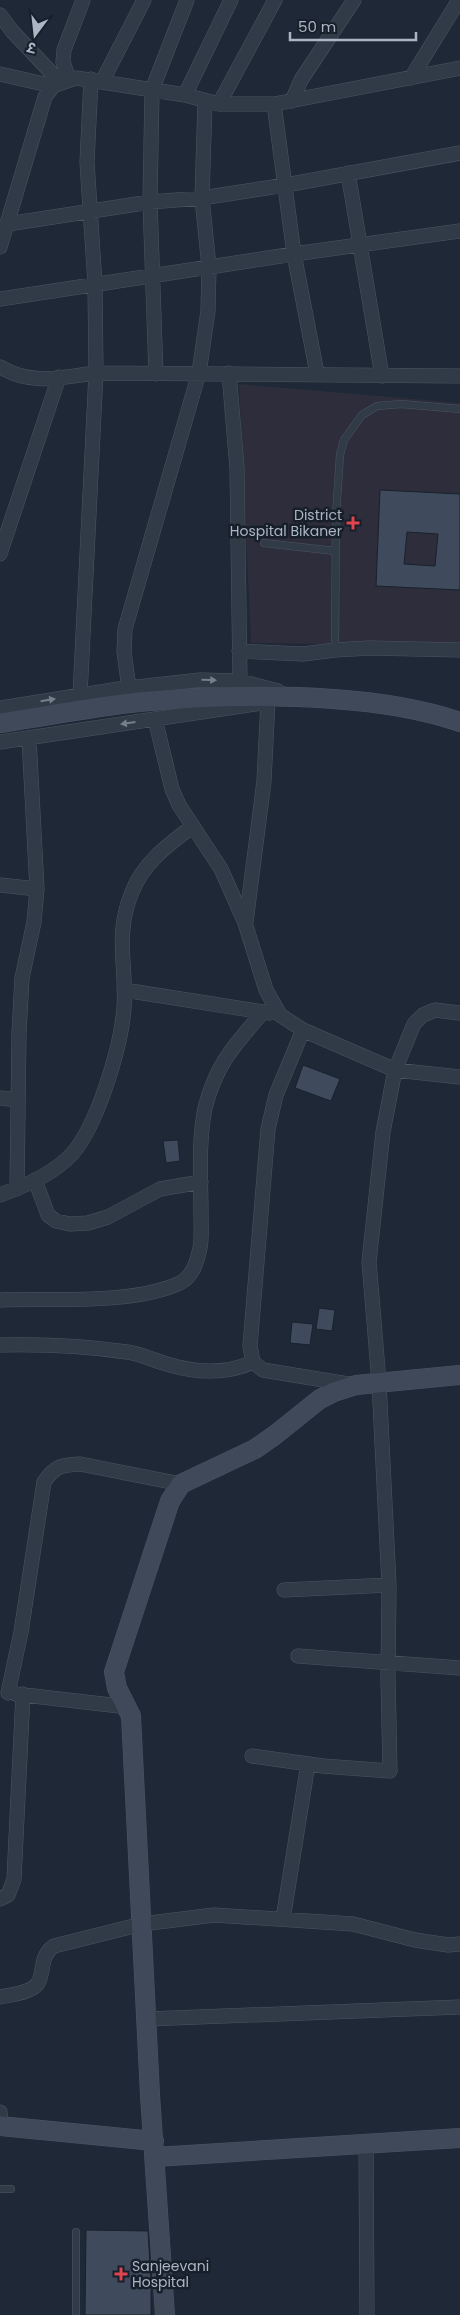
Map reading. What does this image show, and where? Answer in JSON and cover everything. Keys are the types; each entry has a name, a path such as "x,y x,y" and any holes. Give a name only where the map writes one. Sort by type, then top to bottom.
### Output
{"street":[{"path":"61,83 64,50 84,0"},
{"path":"80,695 96,373 95,284 87,162 97,80 144,0"},
{"path":"156,374 150,202 152,90 187,0"},
{"path":"185,95 231,0"},
{"path":"133,695 124,652 125,629 199,374 207,321 209,267 202,198 212,103 276,0"},
{"path":"292,101 301,80 354,0"},
{"path":"411,78 459,0"},
{"path":"0,15 12,31 61,83"},
{"path":"0,247 45,97 61,83 76,78 97,80 185,95 212,103 274,104 460,68"},
{"path":"0,74 61,83"},
{"path":"274,104 294,254 317,373"},
{"path":"8,224 90,210 150,202 202,198 286,186 348,173 460,154"},
{"path":"348,173 382,376"},
{"path":"0,300 153,275 460,231"},
{"path":"0,367 13,374 31,379 96,373 317,373 382,376 460,376"},
{"path":"230,373 237,468 240,681"},
{"path":"0,554 59,377"},
{"path":"239,651 303,654 335,650 460,650"},
{"path":"0,723 200,680 240,681 298,696"},
{"path":"0,708 80,695 298,696 377,702 444,716 460,722"},
{"path":"0,742 298,696"},
{"path":"245,923 263,790 268,701"},
{"path":"155,719 172,789 178,805 221,869 245,923 266,990 280,1015"},
{"path":"18,1188 19,1034 22,978 34,922 37,889 30,738"},
{"path":"0,1196 35,1180 68,1158 88,1129 109,1080 116,1054 124,1009 122,925 132,890 152,860 193,826"},
{"path":"0,885 37,889"},
{"path":"124,990 280,1015 303,1030 395,1070 460,1077"},
{"path":"252,1756 308,1764 390,1771 389,1585 379,1382 369,1262 383,1132 395,1070 414,1024 423,1015 435,1010 460,1013"},
{"path":"0,1300 104,1298 163,1289 182,1282 192,1274 201,1246 202,1137 205,1110 213,1080 224,1058 263,1012"},
{"path":"303,1030 276,1096 268,1129 250,1346 253,1362 263,1370 356,1385"},
{"path":"0,1098 18,1100"},
{"path":"35,1180 48,1215 56,1221 70,1224 88,1224 108,1217 160,1189 201,1182"},
{"path":"0,1345 36,1345 125,1352 138,1354 169,1365 205,1370 234,1370 253,1362"},
{"path":"165,2315 131,1716 114,1679 116,1662 170,1501 180,1484 255,1448 320,1399 334,1392 356,1385 460,1375"},
{"path":"128,1707 4,1692 21,1632 44,1482 52,1470 65,1465 80,1464 180,1484"},
{"path":"284,1590 389,1585"},
{"path":"298,1656 460,1668"},
{"path":"0,1899 8,1895 14,1879 24,1694"},
{"path":"284,1919 308,1764"},
{"path":"0,1997 22,1993 35,1987 41,1974 44,1955 54,1946 142,1924 214,1915 354,1924 415,1940 448,1945 460,1944"},
{"path":"147,2019 460,2007"},
{"path":"0,2121 155,2149 366,2144 460,2138"},
{"path":"366,2144 368,2315 376,2315"}],"lane":[{"path":"335,650 335,552 340,455 344,440 362,415 377,406 400,404 460,409"},
{"path":"264,543 335,552"},
{"path":"0,2189 11,2189"},
{"path":"76,2232 76,2315"}],"shaded area":[{"name":"District Hospital Bikaner","path":"239,384 460,403 460,646 251,643"}],"building":[{"path":"380,490 460,494 460,590 376,586","holes":["407,532 438,534 435,566 404,564"]},
{"path":"303,1065 340,1079 331,1101 295,1088"},
{"path":"178,1140 180,1161 166,1163 163,1141"},
{"path":"319,1308 335,1310 332,1331 316,1329"},
{"path":"292,1322 313,1324 310,1345 290,1343"},
{"path":"86,2230 148,2231 151,2315 85,2315"}],"place":[{"name":"District Hospital Bikaner","path":"353,523"},
{"name":"Sanjeevani Hospital","path":"121,2274"}]}
